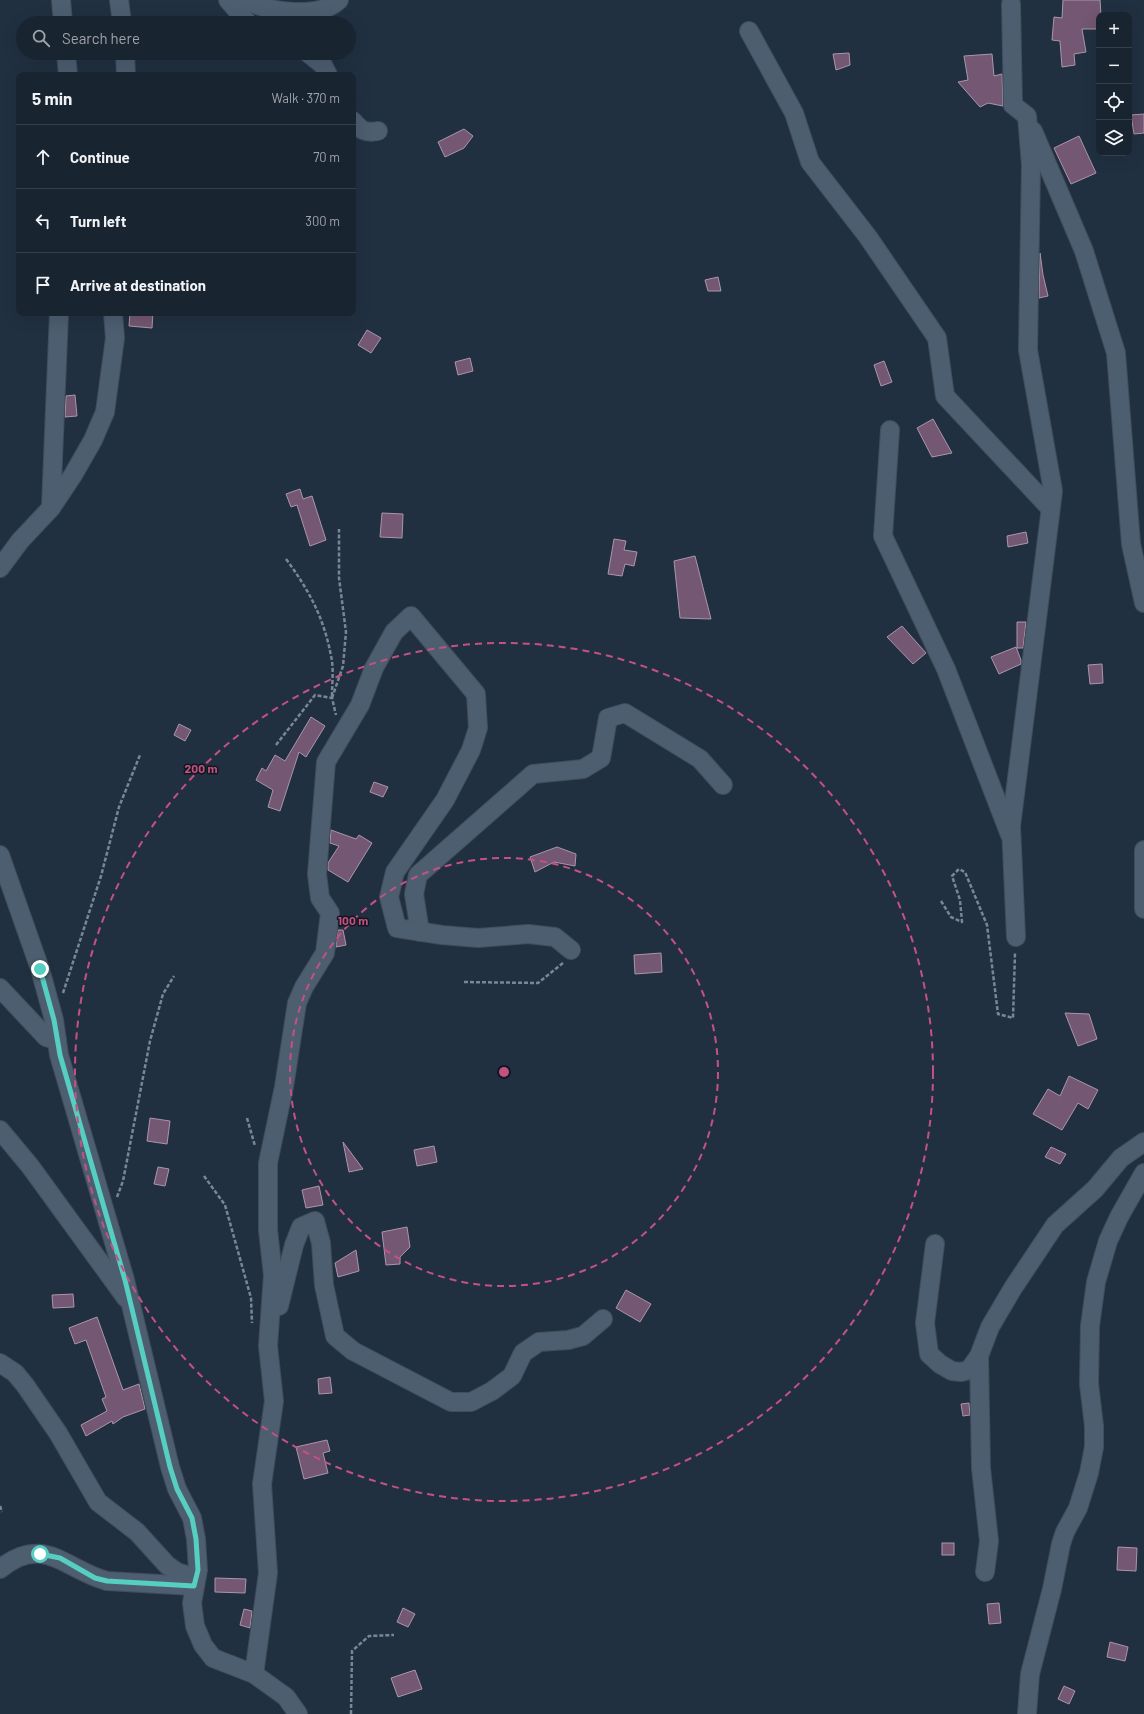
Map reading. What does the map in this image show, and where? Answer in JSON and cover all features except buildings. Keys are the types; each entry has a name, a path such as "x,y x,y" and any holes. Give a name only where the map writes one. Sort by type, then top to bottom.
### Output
{"street":[{"path":"61,0 62,16"},
{"path":"118,0 121,16"},
{"path":"228,0 242,16"},
{"path":"246,0 262,7 292,12 327,7 339,0"},
{"path":"1010,1 1013,106 1027,116 1084,252 1116,353 1131,544 1144,603"},
{"path":"749,31 794,113 810,162 868,237 937,338 945,396 1050,508"},
{"path":"67,60 68,72"},
{"path":"126,60 126,72"},
{"path":"317,60 323,65 326,72"},
{"path":"1016,937 1012,826 1053,491 1028,350 1031,165 1027,116"},
{"path":"356,124 368,133 378,131"},
{"path":"51,508 59,316"},
{"path":"0,568 20,541 51,508 73,475 93,440 105,412 115,338 113,316"},
{"path":"890,430 883,536 946,668 1012,842"},
{"path":"254,1674 268,1574 262,1484 274,1401 268,1346 273,1275 268,1230 268,1163 284,1087 297,1003 304,987 325,953 330,913 320,898 317,874 326,762 360,705 374,668 394,632 411,616 476,694 478,728 471,750 445,800 395,872 389,897 397,928 478,938 528,934 555,937 571,950"},
{"path":"420,932 414,894 418,875 533,774 583,769 601,758 608,718 625,713 700,759 723,785"},
{"path":"1144,850 1144,909"},
{"path":"0,855 40,969 54,1020 60,1055 109,1222 131,1305 170,1467 177,1489 192,1518 196,1539 198,1570 192,1603 195,1626 203,1645 213,1658 254,1674 286,1697 298,1714"},
{"path":"0,988 46,1037 57,1040"},
{"path":"0,1130 30,1166 131,1305"},
{"path":"935,1244 925,1323 929,1354 940,1364 952,1371 961,1372 969,1370 979,1356 990,1327 1013,1288 1055,1225 1094,1189 1121,1158 1144,1142"},
{"path":"1027,1714 1030,1674 1051,1596 1061,1544 1065,1532 1078,1508 1089,1474 1094,1446 1094,1426 1089,1384 1090,1326 1096,1282 1108,1241 1119,1217 1144,1172"},
{"path":"270,1318 281,1303 294,1244 301,1228 316,1221 321,1243 324,1285 335,1336 353,1351 451,1402 471,1402 492,1391 512,1376 523,1353 539,1342 568,1340 583,1336 603,1319"},
{"path":"979,1356 981,1468 989,1541 985,1572"},
{"path":"0,1362 15,1373 25,1385 58,1434 98,1502 137,1532 167,1566 195,1582"},
{"path":"0,1569 12,1559 22,1555 40,1554 60,1558 95,1578 107,1581 195,1582"}],"path":[{"path":"332,698 343,666 346,632 339,578 339,529"},
{"path":"286,559 305,585 319,613 332,657 332,698 340,738"},
{"path":"276,744 315,695 332,698"},
{"path":"54,1020 101,876 119,807 140,755"},
{"path":"941,901 951,917 962,922 960,900 952,876 959,869 965,872 987,925 998,1014 1013,1018 1016,937"},
{"path":"464,982 538,983 561,966 571,950"},
{"path":"109,1222 123,1181 150,1041 163,994 174,976"},
{"path":"204,1176 225,1205 251,1298 252,1325"},
{"path":"0,1506 2,1512"},
{"path":"351,1714 352,1651 369,1636 394,1635"}],"route":[{"path":"40,969 54,1020 60,1055 125,1280 170,1467 177,1489 192,1518 196,1539 198,1570 194,1586 107,1581 95,1578 60,1558 40,1554"}]}
